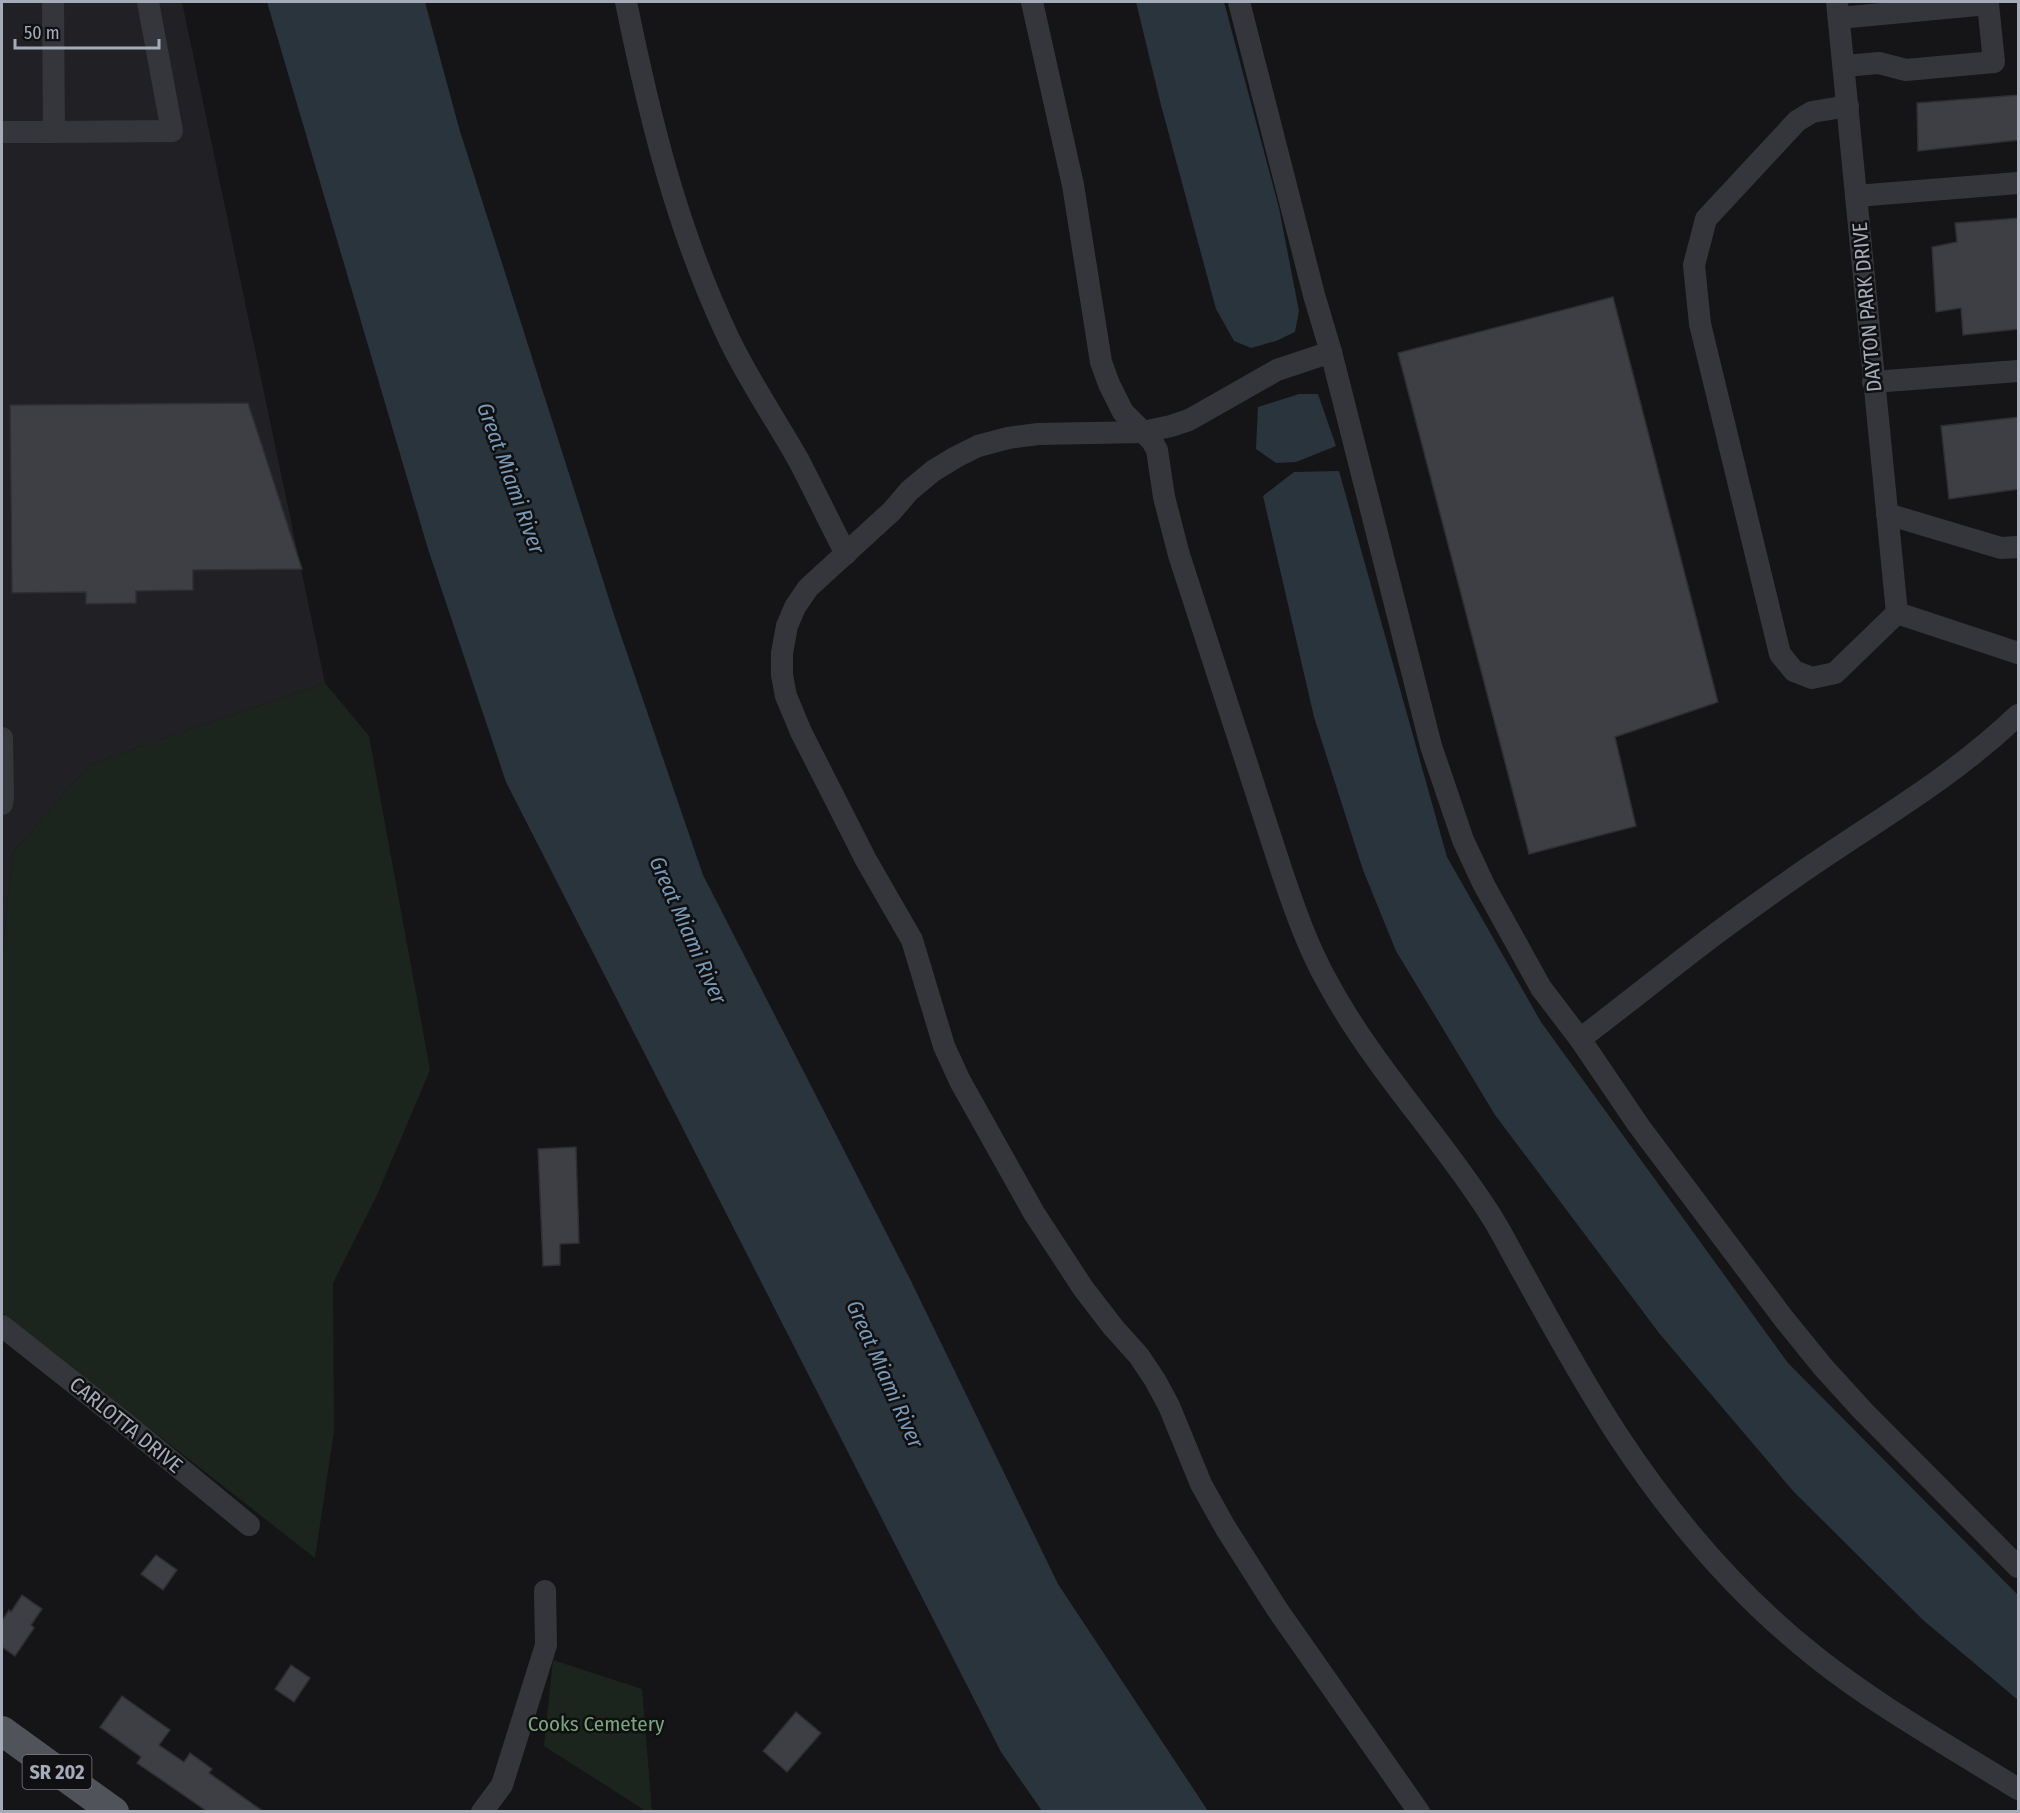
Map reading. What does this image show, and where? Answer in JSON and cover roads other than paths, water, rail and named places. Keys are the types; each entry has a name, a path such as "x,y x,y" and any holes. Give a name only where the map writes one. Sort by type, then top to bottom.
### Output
{"main road":[{"name":"SR 202","path":"2,1731 114,1812"}],"street":[{"path":"53,2 54,132"},
{"path":"2,132 172,131 148,2"},
{"path":"626,2 657,145 673,199 704,281 730,340 799,462 846,554"},
{"path":"1032,2 1073,185 1101,363 1108,384 1123,412 1152,441 1157,450 1164,498 1179,555 1299,922 1327,982 1381,1065 1458,1166 1487,1209 1571,1359 1617,1434 1661,1497 1704,1550 1760,1610 1818,1658 1888,1708 2019,1789"},
{"path":"1239,2 1429,738 1463,840 1490,895 1541,988 1580,1039 1639,1125 1797,1335 1863,1411 2019,1567"},
{"path":"1838,10 1989,4 1994,62 1906,70 1879,63 1844,66"},
{"name":"DAYTON PARK DRIVE","path":"1838,10 1897,613"},
{"path":"1848,106 1812,112 1797,121 1706,219 1694,265 1700,324 1780,654 1794,671 1812,678 1835,673 1897,613 2019,653"},
{"path":"1856,196 2019,183"},
{"path":"1331,352 1277,370 1189,420 1143,432 1038,434 1008,438 978,446 956,457 933,471 909,491 892,511 808,588 795,607 787,626 782,653 782,675 786,696 801,732 866,860 912,940 944,1046 960,1081 1034,1212 1083,1288 1139,1356 1155,1380 1169,1406 1202,1484 1225,1527 1284,1619 1419,1812"},
{"path":"1873,382 2019,371"},
{"path":"1887,514 2001,548 2019,547"},
{"path":"1580,1039 1722,929 1955,770 2019,715"},
{"path":"2,738 2,804"},
{"name":"CARLOTTA DRIVE","path":"2,1326 249,1525"},
{"path":"482,1812 502,1785 546,1645 545,1591"}],"water":[{"name":"Great Miami River","path":"267,2 425,2 459,128 615,618 703,875 910,1279 1058,1584 1208,1811 1042,1811 1001,1752 506,782 428,549"},
{"path":"1136,2 1224,2 1279,208 1299,311 1295,332 1276,341 1251,348 1234,341 1216,309"},
{"path":"1299,394 1318,394 1336,446 1296,462 1276,463 1256,449 1258,407"},
{"path":"1339,471 1447,857 1541,1022 1788,1363 2018,1595 2018,1700 1923,1620 1794,1492 1659,1333 1495,1115 1396,951 1363,870 1314,717 1263,496 1294,472"}],"park label":[{"name":"Cooks Cemetery","path":"596,1724"}]}
